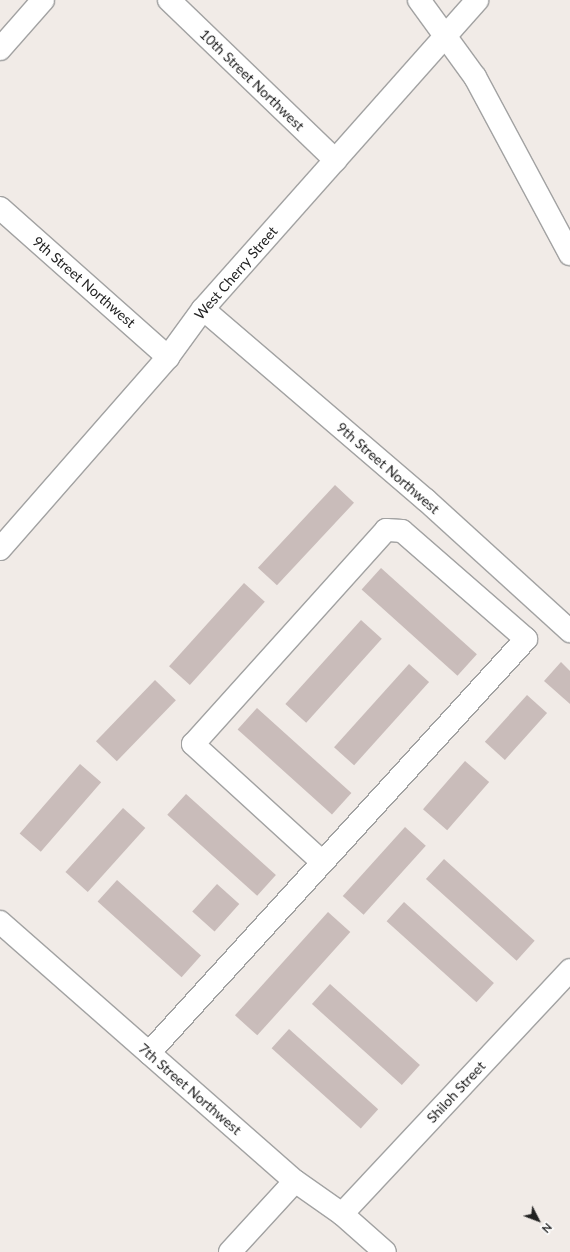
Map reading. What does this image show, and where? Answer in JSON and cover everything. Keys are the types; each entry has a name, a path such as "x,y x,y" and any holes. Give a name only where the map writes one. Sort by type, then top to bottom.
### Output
{"street":[{"path":"0,49 43,0"},
{"name":"10th Street Northwest","path":"170,0 335,160"},
{"path":"419,0 475,77 570,254"},
{"name":"West Cherry Street","path":"0,549 168,356 203,309 477,0"},
{"name":"9th Street Northwest","path":"0,208 168,356"},
{"name":"9th Street Northwest","path":"203,309 426,500 570,631"},
{"path":"149,1053 321,861 526,639 402,531 386,530 193,744 321,861"},
{"name":"7th Street Northwest","path":"0,922 295,1181 342,1214 385,1252"},
{"name":"Shiloh Street","path":"342,1214 570,970"},
{"path":"230,1252 295,1181"}],"building":[{"path":"335,485 354,503 277,585 258,568"},
{"path":"381,568 477,654 457,676 362,590"},
{"path":"244,583 265,602 190,685 169,666"},
{"path":"361,620 382,639 306,723 285,704"},
{"path":"561,662 570,671 570,704 544,681"},
{"path":"409,664 429,682 354,765 334,747"},
{"path":"155,680 176,700 117,761 96,741"},
{"path":"527,695 547,713 505,760 485,742"},
{"path":"257,708 351,793 332,815 238,730"},
{"path":"465,761 489,782 447,830 423,809"},
{"path":"80,764 101,782 41,852 20,833"},
{"path":"186,794 276,875 257,896 167,815"},
{"path":"123,808 145,828 88,892 65,872"},
{"path":"405,827 426,846 364,915 343,896"},
{"path":"444,859 535,941 517,961 426,879"},
{"path":"117,880 201,956 182,977 98,902"},
{"path":"217,884 239,904 215,932 192,911"},
{"path":"404,902 494,983 477,1002 387,921"},
{"path":"328,912 350,932 257,1035 235,1015"},
{"path":"330,984 420,1065 402,1085 312,1004"},
{"path":"289,1029 378,1109 361,1129 272,1048"}]}
